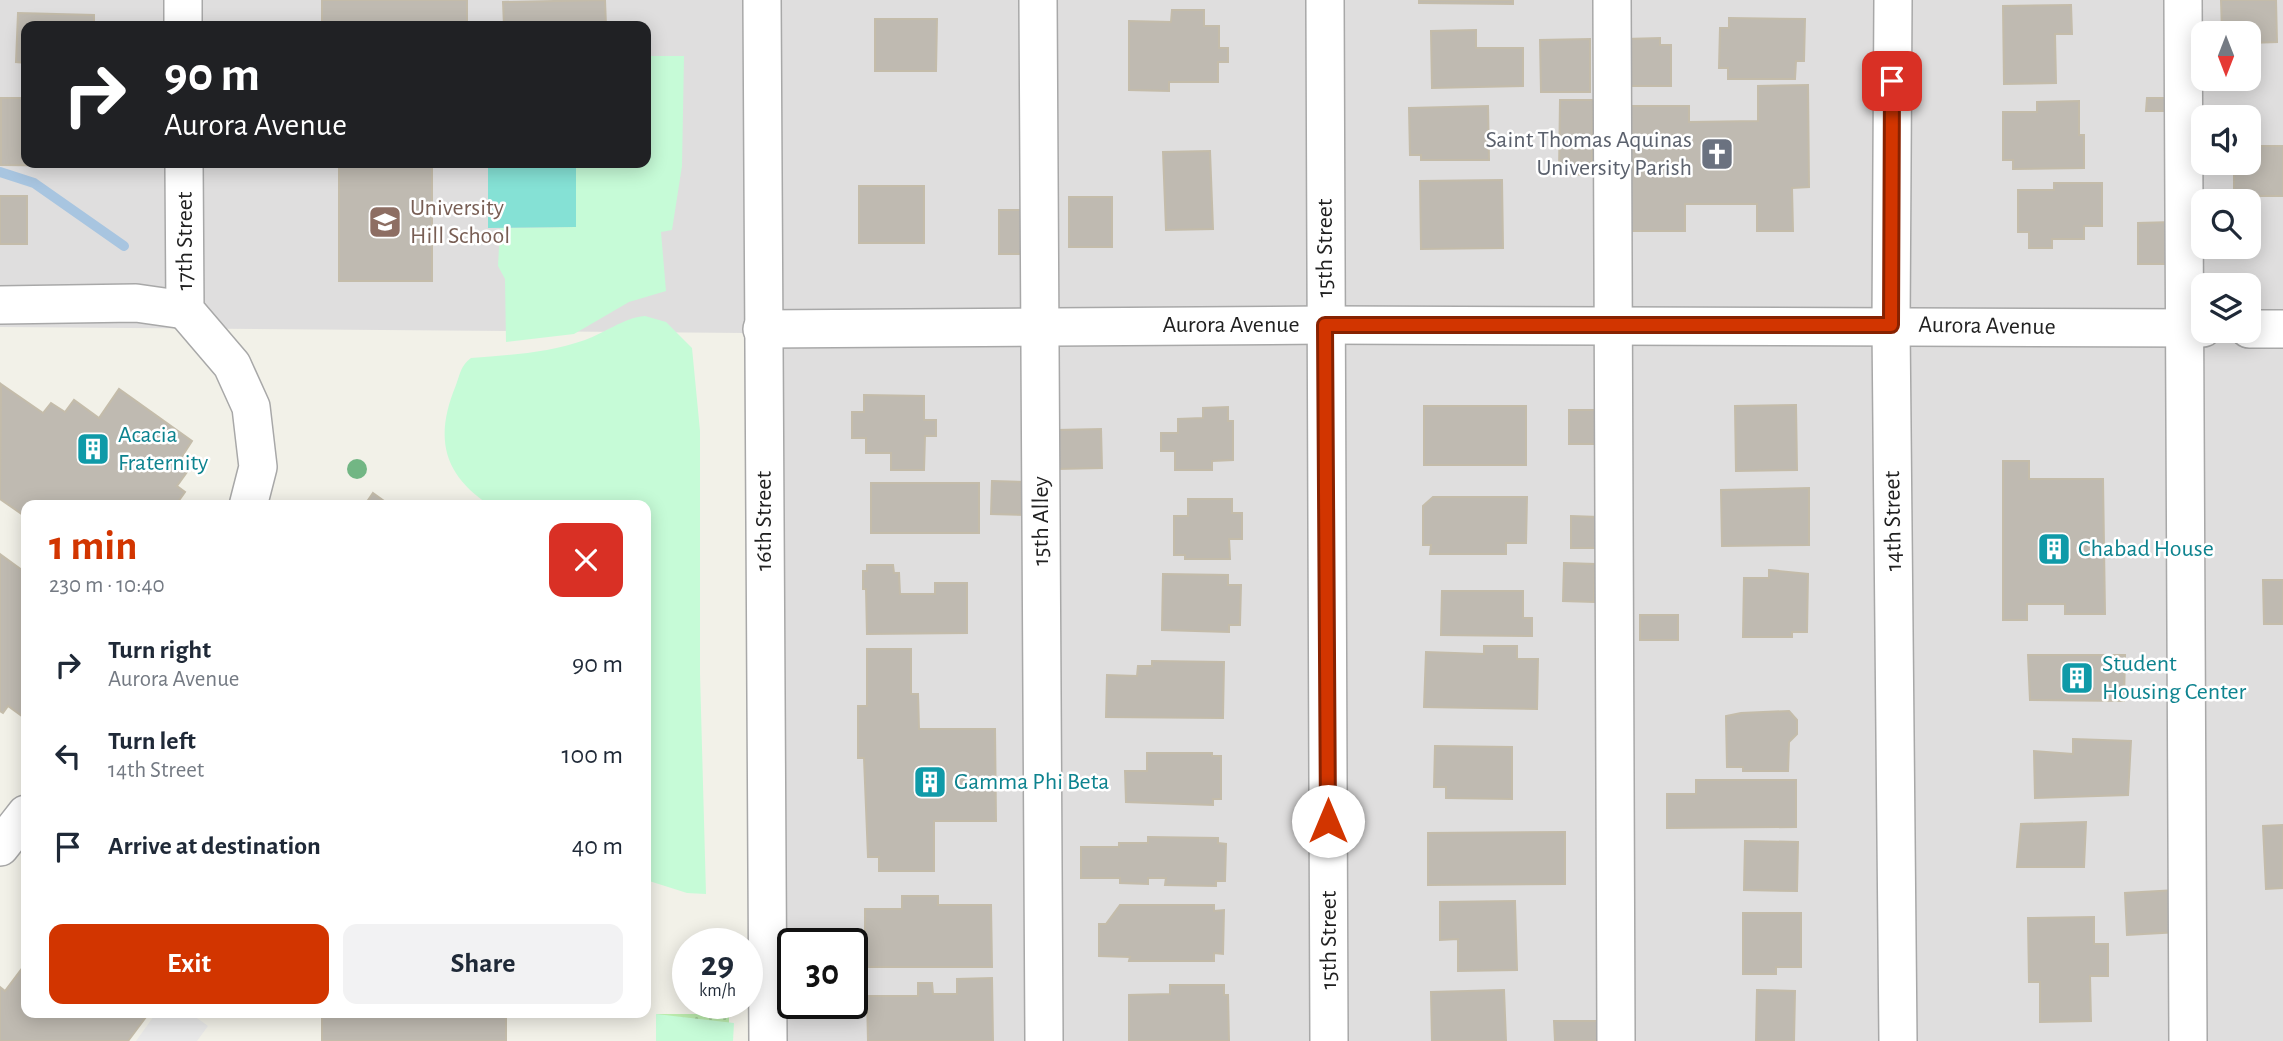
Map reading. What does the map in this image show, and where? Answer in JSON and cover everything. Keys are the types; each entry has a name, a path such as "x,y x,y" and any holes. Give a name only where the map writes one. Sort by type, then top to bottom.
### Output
{"street":[{"path":"183,0 184,21"},
{"name":"16th Street","path":"762,0 768,1041"},
{"name":"15th Alley","path":"1038,0 1044,1041"},
{"name":"15th Street","path":"1325,0 1329,1041"},
{"path":"1612,0 1616,325 1616,1041"},
{"name":"14th Street","path":"1893,0 1891,325 1898,1041"},
{"path":"2183,0 2192,273"},
{"name":"17th Street","path":"184,168 185,310 232,365 251,407 257,467 249,500"},
{"path":"0,305 136,303 185,310"},
{"name":"Aurora Avenue","path":"762,329 1325,325 2191,328"},
{"path":"2261,328 2283,329"},
{"path":"2188,1041 2194,343"},
{"path":"0,848 21,821"}],"shaded area":[{"path":"0,0 2283,0 2283,1041 752,1041 752,1019 763,1019 763,928 751,928 744,333 0,327"},
{"path":"488,168 576,168 576,227 488,228"},
{"path":"153,1018 197,1018 208,1026 197,1041 136,1041"}],"green space":[{"path":"651,56 684,56 682,166 672,230 661,232 666,291 629,302 574,334 506,342 505,279 498,266 500,228 576,227 576,168 651,168"},
{"path":"645,316 666,322 692,348 700,431 700,674 706,894 687,893 651,882 651,500 483,500 462,481 447,454 445,422 449,404 461,370 471,358 557,348 585,340 629,320"},
{"path":"656,1014 672,1014 672,1019 729,1019 729,1041 656,1041"},
{"path":"656,1014 672,1016 672,1019 734,1023 733,1041 656,1041"}],"building":[{"path":"322,0 467,0 467,21 322,21"},
{"path":"605,0 606,21 504,21 503,2"},
{"path":"1419,0 1513,0 1513,4 1419,3"},
{"path":"2221,0 2276,0 2277,42 2261,43 2261,21 2222,21"},
{"path":"2071,5 2072,34 2055,34 2056,83 2004,84 2003,6"},
{"path":"1172,10 1204,10 1204,26 1219,26 1219,48 1228,48 1228,62 1218,62 1218,82 1169,82 1169,91 1129,90 1129,21 1171,22"},
{"path":"18,13 94,15 94,21 21,21 21,62 16,62"},
{"path":"1729,18 1805,19 1804,61 1796,61 1795,79 1728,79 1728,68 1719,68 1720,28 1729,28"},
{"path":"875,19 937,19 936,71 875,71"},
{"path":"1476,30 1476,48 1523,48 1523,86 1432,88 1431,31"},
{"path":"1660,38 1660,45 1671,45 1671,86 1627,86 1626,39"},
{"path":"1590,39 1590,92 1541,92 1540,40"},
{"name":"Saint Thomas Aquinas University Parish","path":"1808,85 1809,187 1792,188 1793,231 1757,231 1757,204 1685,204 1685,231 1626,231 1625,106 1689,106 1689,122 1758,121 1758,86"},
{"path":"1,98 21,98 21,165 1,165"},
{"path":"2147,98 2167,98 2166,111 2146,111"},
{"path":"1560,100 1593,100 1592,175 1559,174"},
{"path":"2079,101 2079,135 2084,135 2084,168 2013,169 2013,160 2003,160 2003,112 2037,112 2037,102"},
{"path":"1488,106 1489,160 1421,160 1421,155 1410,155 1409,108"},
{"path":"2261,146 2283,146 2283,196 2261,196 2261,189 2234,189 2234,175 2261,175"},
{"path":"1210,151 1213,229 1166,230 1163,152"},
{"name":"University Hill School","path":"339,168 432,168 432,281 339,281"},
{"path":"1502,180 1503,248 1421,249 1420,181"},
{"path":"2054,183 2102,183 2102,226 2084,226 2084,239 2052,239 2052,248 2029,248 2029,232 2018,232 2018,190 2054,190"},
{"path":"859,186 924,186 924,243 859,243"},
{"path":"0,196 27,196 27,244 0,244"},
{"path":"1069,197 1112,197 1112,247 1069,247"},
{"path":"999,210 1030,210 1030,254 999,254"},
{"path":"2173,222 2173,264 2138,264 2138,223"},
{"name":"Acacia Fraternity","path":"1,384 43,413 51,403 65,412 74,400 99,418 119,389 192,441 181,458 192,465 177,486 185,492 179,500 21,500 21,514 0,499"},
{"path":"864,395 924,396 924,420 936,420 936,436 925,436 924,470 891,470 891,453 866,453 866,438 852,438 852,412 864,412"},
{"path":"1796,405 1797,470 1736,471 1735,406"},
{"path":"1424,406 1526,406 1526,465 1424,465"},
{"path":"1228,407 1228,421 1233,421 1233,460 1212,461 1212,470 1175,470 1175,451 1161,451 1161,433 1178,433 1178,419 1203,418 1203,408"},
{"path":"1569,410 1598,410 1598,444 1569,444"},
{"path":"1101,429 1102,468 1058,469 1057,430"},
{"name":"Chabad House","path":"2003,461 2029,461 2029,479 2103,479 2105,614 2065,614 2065,604 2027,604 2027,620 2003,620"},
{"path":"992,481 1027,482 1026,515 991,514"},
{"path":"871,483 979,483 979,533 871,533"},
{"path":"1809,488 1809,545 1722,546 1721,490"},
{"path":"373,493 383,500 368,500"},
{"path":"1433,497 1527,497 1526,543 1506,543 1506,554 1430,554 1431,545 1423,545 1423,506"},
{"path":"1188,499 1232,499 1232,513 1242,513 1242,539 1229,539 1230,559 1185,559 1185,555 1174,555 1174,516 1188,516"},
{"path":"1571,516 1598,517 1598,548 1571,548"},
{"path":"0,554 21,569 21,715 8,706 3,713 0,711"},
{"path":"1564,563 1595,564 1594,602 1563,601"},
{"path":"867,565 893,565 894,573 899,573 900,594 935,594 935,583 967,583 967,633 867,634 863,571 867,571"},
{"path":"1769,570 1808,574 1807,632 1792,632 1792,637 1743,637 1744,578 1769,578"},
{"path":"1163,574 1228,575 1228,585 1241,585 1240,625 1229,625 1229,632 1162,630"},
{"path":"2263,580 2283,580 2283,624 2264,624"},
{"path":"1442,591 1523,591 1523,618 1532,618 1532,636 1441,635"},
{"path":"1640,615 1678,615 1678,640 1640,640"},
{"path":"1484,646 1517,646 1517,659 1538,659 1537,709 1424,707 1426,652 1484,654"},
{"name":"Gamma Phi Beta","path":"867,649 911,649 911,694 918,694 919,729 995,729 996,821 934,821 934,871 879,871 879,857 868,857 864,758 858,758 858,706 867,706"},
{"name":"Student Housing Center","path":"2028,655 2125,655 2124,701 2030,700"},
{"path":"1152,661 1224,662 1223,718 1106,717 1107,675 1137,676 1138,666 1152,666"},
{"path":"1789,711 1797,720 1797,734 1789,742 1788,771 1743,771 1743,767 1727,767 1726,716"},
{"path":"2073,739 2131,741 2128,795 2035,798 2034,751 2073,754"},
{"path":"1435,746 1512,747 1512,799 1446,798 1446,787 1434,787"},
{"path":"1147,753 1212,753 1212,756 1221,756 1221,799 1213,799 1213,805 1126,802 1125,771 1147,771"},
{"path":"1696,780 1796,780 1796,827 1667,828 1667,794 1696,794"},
{"path":"2086,822 2084,867 2017,867 2021,824"},
{"path":"2283,825 2283,888 2266,889 2263,826"},
{"path":"1565,832 1565,884 1428,885 1428,833"},
{"path":"1148,837 1218,838 1218,843 1226,844 1225,881 1216,881 1216,886 1165,885 1166,878 1148,878 1148,884 1120,883 1120,878 1081,878 1081,847 1119,847 1119,843 1148,843"},
{"path":"1745,841 1798,842 1797,891 1744,890"},
{"path":"2176,890 2179,932 2127,935 2125,893"},
{"path":"902,896 938,896 938,905 991,905 992,967 868,967 865,909 902,909"},
{"path":"1515,901 1517,970 1458,971 1458,939 1440,940 1440,902"},
{"path":"1120,905 1214,905 1214,911 1224,910 1223,954 1214,953 1214,961 1129,961 1130,957 1099,956 1099,924 1106,924"},
{"path":"1743,913 1801,913 1801,967 1776,967 1776,974 1743,974"},
{"path":"2094,917 2094,944 2108,944 2108,976 2090,976 2091,1021 2040,1022 2040,982 2029,982 2028,918"},
{"path":"21,970 21,1018 145,1018 128,1041 0,1041 0,987 5,991"},
{"path":"992,978 993,1041 868,1041 868,996 918,996 918,983 932,983 933,994 957,994 957,979"},
{"path":"1170,985 1224,985 1224,995 1228,995 1229,1041 1129,1041 1129,995 1170,994"},
{"path":"1504,990 1506,1041 1432,1041 1431,992"},
{"path":"1757,990 1795,991 1794,1041 1756,1041"},
{"path":"322,1018 506,1018 506,1041 322,1041"},
{"path":"1554,1021 1601,1021 1601,1041 1555,1041"}],"waterway":[{"path":"0,172 34,183 124,246"}],"place":[{"name":"Saint Thomas Aquinas University Parish","path":"1717,154"},
{"name":"University Hill School","path":"385,222"},
{"name":"Acacia Fraternity","path":"93,449"},
{"name":"Chabad House","path":"2054,549"},
{"name":"Student Housing Center","path":"2077,678"},
{"name":"Gamma Phi Beta","path":"930,782"}],"route":[{"path":"1328,821 1325,325 1891,325 1892,81"}]}
